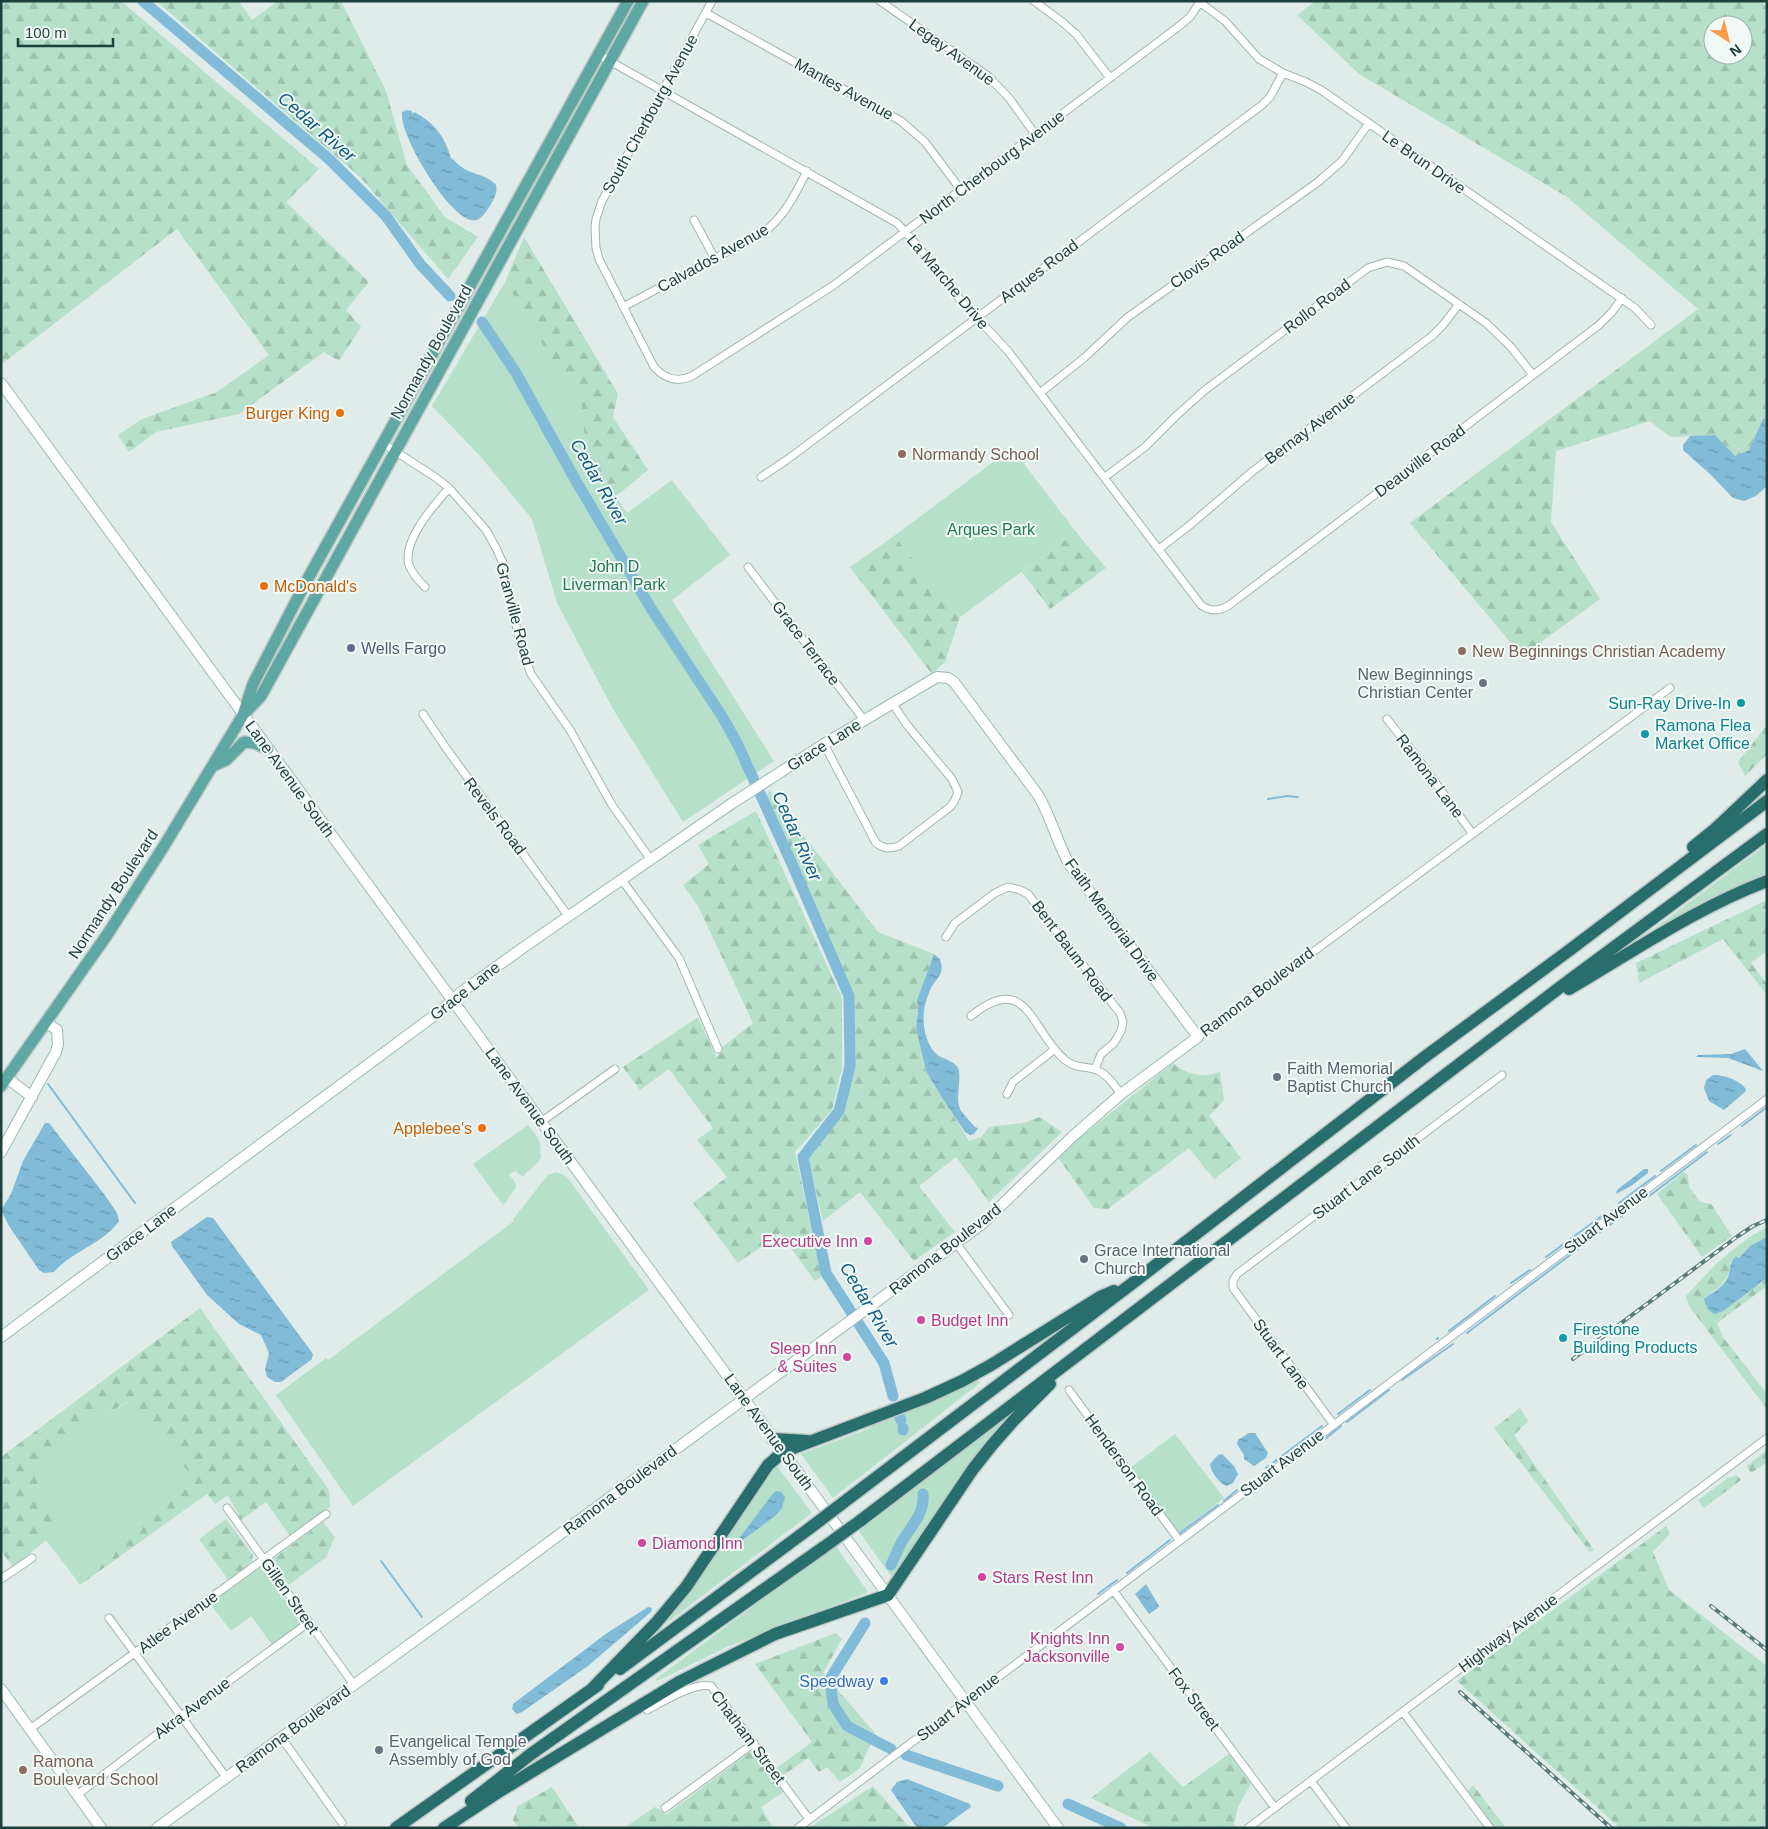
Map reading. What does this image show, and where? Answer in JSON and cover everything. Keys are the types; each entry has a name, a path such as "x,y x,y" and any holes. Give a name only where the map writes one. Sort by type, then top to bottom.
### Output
{"highway":[{"path":"1568,952 1622,901 1714,830 1767,780"},
{"path":"396,1828 592,1689 810,1528 1134,1282 1426,1056 1568,952 1767,801"},
{"path":"438,1828 531,1754 860,1521 1536,1006 1767,834"},
{"path":"1536,1006 1561,994 1716,903 1767,881"},
{"path":"592,1689 656,1623 682,1593 768,1465 783,1452 925,1398 962,1381 1100,1297 1134,1282"},
{"path":"444,1828 500,1791 682,1681 775,1634 888,1595 973,1469 992,1445 1014,1420 1100,1338"},
{"path":"774,1439 812,1441"}],"main road":[{"name":"Normandy Boulevard","path":"243,715 252,684 306,582 628,1"},
{"name":"Normandy Boulevard","path":"4,1082 107,935 243,715 261,696 643,1"},
{"path":"424,399 422,392 440,356 439,344"},
{"path":"213,766 226,760 244,742 254,743 268,749"}],"street":[{"name":"South Cherbourg Avenue","path":"673,379 660,373 654,367 623,307 599,259 596,248 595,228 602,201 712,1"},
{"name":"Legay Avenue","path":"880,1 988,76 1009,98 1036,134"},
{"path":"1034,1 1061,20 1076,34 1110,78"},
{"name":"North Cherbourg Avenue","path":"673,379 685,379 692,376 834,285 1178,27 1190,16 1199,2"},
{"name":"Le Brun Drive","path":"1199,2 1225,21 1259,60 1321,90 1622,298 1635,308 1651,325"},
{"name":"Mantes Avenue","path":"706,12 901,121 925,142 961,190"},
{"name":"La Marche Drive","path":"599,54 610,62 887,216 906,231 950,288 1008,351 1201,605 1210,610"},
{"name":"Arques Road","path":"761,477 796,453 1262,105 1270,97 1283,73"},
{"name":"Clovis Road","path":"1040,393 1084,358 1134,312 1318,182 1342,161 1369,124"},
{"name":"Calvados Avenue","path":"623,307 754,238 773,226 789,205 807,171"},
{"path":"694,220 715,259"},
{"name":"Rollo Road","path":"1105,477 1144,447 1205,390 1368,268 1387,262 1404,266 1486,323 1500,335 1533,375"},
{"name":"Deauville Road","path":"1210,610 1221,610 1228,606 1599,325 1622,298"},
{"name":"Bernay Avenue","path":"1159,549 1253,471 1432,336 1459,304"},
{"name":"Lane Avenue South","path":"1,384 1058,1828"},
{"name":"Granville Road","path":"384,444 449,488 486,530 496,546 503,563 520,644 531,674 570,730 612,805 652,860"},
{"path":"425,587 409,565 410,544 428,512 449,488"},
{"name":"Grace Terrace","path":"748,566 864,720"},
{"name":"Grace Lane","path":"1,1337 437,1013 452,999 731,804 824,744 931,679 941,676 948,678"},
{"name":"Faith Memorial Drive","path":"948,678 954,682 1038,796 1069,864 1198,1037"},
{"name":"Ramona Boulevard","path":"158,1828 956,1243 996,1211 1050,1157 1122,1094 1670,688"},
{"path":"824,744 876,843 885,848 899,846 950,807 958,792 952,779 907,725 892,703"},
{"name":"Revels Road","path":"422,714 569,917"},
{"name":"Ramona Lane","path":"1387,719 1414,752 1472,833"},
{"path":"622,880 679,958 718,1049"},
{"name":"Bent Baum Road","path":"946,937 955,923 995,893 1008,887 1028,894 1120,1013 1123,1022 1122,1031 1114,1043 1101,1054 1095,1069"},
{"path":"971,1016 994,1000 1006,998 1015,1001 1025,1008 1064,1059 1074,1066 1084,1069 1095,1069 1109,1078 1122,1094"},
{"path":"1,1152 32,1097 58,1044 57,1030 47,1023"},
{"path":"1007,1094 1013,1082 1055,1049"},
{"path":"541,1122 615,1069"},
{"name":"Stuart Lane South","path":"1233,1281 1237,1274 1502,1075"},
{"path":"4,1082 32,1097"},
{"name":"Stuart Avenue","path":"798,1828 1767,1099"},
{"path":"956,1243 1009,1315"},
{"name":"Stuart Lane","path":"1233,1281 1233,1288 1334,1425"},
{"name":"Henderson Road","path":"1069,1390 1179,1540"},
{"name":"Highway Avenue","path":"1248,1828 1767,1438"},
{"name":"Gillen Street","path":"227,1508 354,1685"},
{"name":"Atlee Avenue","path":"30,1729 326,1514"},
{"path":"1,1579 32,1558"},
{"name":"Fox Street","path":"1113,1590 1275,1808"},
{"path":"109,1618 226,1777"},
{"name":"Akra Avenue","path":"77,1794 308,1623"},
{"name":"Chatham Street","path":"647,1710 695,1687 711,1686 809,1819"},
{"path":"1,1690 102,1828"},
{"path":"1403,1712 1490,1828"},
{"path":"281,1737 342,1824"},
{"path":"664,1808 754,1743"},
{"path":"1310,1781 1346,1828"}],"green space":[{"path":"1,1 121,1 319,169 286,202 369,282 346,310 361,327 339,361 324,352 239,414 156,432 129,452 118,435 142,419 217,392 269,355 177,229 2,364"},
{"path":"156,1 239,1 252,20 278,1 341,1 386,91 407,165 445,217 478,237 448,279 359,176"},
{"path":"1316,1 1762,1 1767,9 1767,418 1763,419 1749,450 1735,457 1715,435 1670,437 1650,421 1556,451 1551,522 1600,599 1522,656 1410,523 1698,309 1567,197 1359,74 1297,15"},
{"path":"524,237 618,394 613,417 648,470 616,496 591,459 582,422 582,406 505,282"},
{"name":"John D Liverman Park","path":"505,282 582,406 582,422 591,459 627,513 672,480 730,555 672,600 774,761 683,822 613,709 557,603 532,519 480,456 432,406"},
{"name":"Arques Park","path":"1012,448 1076,532 960,617 894,536"},
{"path":"1076,532 1106,568 1050,609 1022,572"},
{"path":"894,536 960,617 945,662 932,674 850,567"},
{"path":"1767,725 1767,754 1745,776 1738,762"},
{"path":"769,790 878,932 934,954 917,1000 916,1028 926,1071 969,1141 981,1137 989,1127 1023,1123 1040,1117 1062,1132 989,1202 956,1157 919,1186 955,1232 914,1261 860,1192 823,1221 808,1159 842,1113 853,1066 854,995 766,798"},
{"path":"756,811 842,998 842,1068 832,1110 795,1152 822,1276 815,1281 780,1233 738,1263 693,1203 727,1177 697,1140 713,1128 669,1069 640,1090 623,1067 698,1017 716,1057 722,1052 721,1048 753,1023 698,906 683,885 709,864 698,845"},
{"path":"1767,844 1767,876 1642,938"},
{"path":"1767,900 1767,951 1751,963 1767,984 1767,995 1723,939 1639,983 1636,963"},
{"path":"1173,1063 1189,1073 1208,1075 1220,1072 1224,1100 1209,1116 1241,1158 1214,1179 1189,1148 1108,1209 1094,1208 1057,1156"},
{"path":"528,1125 538,1138 540,1154 542,1155 538,1162 523,1176 516,1171 509,1174 516,1184 516,1188 503,1205 473,1164"},
{"path":"557,1172 567,1177 649,1290 353,1506 276,1395 326,1358 328,1360 514,1221 513,1219 548,1175"},
{"path":"1683,1172 1688,1175 1689,1187 1700,1202 1711,1204 1732,1236 1702,1257 1657,1194"},
{"path":"1767,1227 1767,1237 1750,1246 1739,1258 1736,1256 1730,1263 1728,1257 1718,1262 1748,1238"},
{"path":"1728,1257 1730,1268 1727,1278 1711,1293 1759,1285 1767,1278 1767,1286 1717,1323 1723,1337 1767,1394 1767,1409 1689,1306 1686,1296 1718,1262"},
{"path":"200,1308 329,1490 330,1507 290,1536 266,1502 241,1520 228,1495 215,1504 207,1494 80,1585 75,1578 102,1551 191,1485 188,1471 130,1401 101,1416 46,1465 37,1485 60,1529 13,1567 1,1551 1,1457"},
{"path":"976,1379 980,1383 833,1498 801,1454 868,1429 888,1415"},
{"path":"131,1401 188,1471 191,1485 102,1551 75,1578 46,1540 60,1529 37,1485 46,1465 101,1416"},
{"path":"1520,1408 1528,1421 1514,1435 1594,1550 1590,1552 1494,1428"},
{"path":"1019,1409 894,1575 891,1576 857,1529"},
{"path":"1175,1434 1224,1498 1177,1534 1130,1468"},
{"path":"1767,1450 1767,1462 1751,1473 1747,1466"},
{"path":"777,1466 812,1513 648,1637 769,1472","holes":["774,1492 782,1508 742,1542 734,1547"]},
{"path":"1737,1475 1741,1480 1704,1508 1698,1500 1728,1478"},
{"path":"226,1519 253,1555 252,1561 229,1581 199,1539"},
{"path":"323,1522 335,1537 326,1557 289,1585 273,1559"},
{"path":"1666,1526 1670,1534 1653,1552 1669,1590 1767,1666 1767,1828 1620,1828 1457,1681"},
{"path":"835,1545 867,1593 729,1646 657,1681 656,1679"},
{"path":"260,1567 302,1622 301,1625 273,1646 251,1616 231,1631 210,1604"},
{"path":"836,1633 842,1639 823,1673 875,1733 860,1768 840,1782 827,1767 819,1772 808,1758 782,1776 777,1768 812,1742 755,1664"},
{"path":"750,1752 756,1752 785,1791 761,1807 773,1828 624,1828 655,1807 667,1814"},
{"path":"1150,1752 1183,1787 1229,1754 1251,1784 1238,1807 1233,1828 1153,1828 1091,1798"},
{"path":"1473,1785 1506,1828 1495,1828 1468,1791"},
{"path":"873,1786 910,1828 809,1828"},
{"path":"552,1787 578,1826 575,1828 519,1828 513,1820 518,1806"}],"water":[{"path":"412,111 412,114 414,112 421,116 433,125 446,143 451,158 459,165 492,181 496,185 496,194 493,200 485,214 479,219 467,219 455,210 429,177 418,158 403,123 402,112"},
{"path":"1767,418 1767,486 1756,496 1744,501 1733,498 1683,450 1683,445 1690,436 1715,435 1735,456 1749,450 1763,419"},
{"path":"934,954 940,959 942,968 926,1002 924,1029 928,1041 935,1052 958,1068 959,1106 966,1117 978,1128 974,1134 970,1135 965,1132 926,1071 916,1028 917,1000"},
{"path":"1745,1049 1763,1071 1728,1058 1696,1057 1698,1055 1731,1054"},
{"path":"1713,1075 1731,1079 1740,1083 1746,1089 1724,1110 1709,1101 1704,1088 1706,1080"},
{"path":"45,1123 49,1123 104,1194 117,1213 119,1221 105,1236 70,1258 54,1272 44,1273 39,1270 9,1226 1,1210 11,1194 23,1161"},
{"path":"1644,1169 1648,1169 1648,1173 1631,1186 1616,1194 1617,1190"},
{"path":"207,1217 213,1218 313,1354 312,1359 281,1382 275,1382 267,1377 265,1369 269,1353 261,1335 239,1324 207,1295 172,1246 171,1242"},
{"path":"1767,1237 1767,1278 1723,1311 1715,1314 1707,1306 1704,1299 1725,1282 1733,1259 1736,1256 1739,1258 1750,1246"},
{"path":"1249,1433 1255,1433 1268,1453 1266,1458 1254,1466 1244,1459 1244,1455 1237,1444 1238,1440"},
{"path":"1222,1454 1234,1466 1238,1474 1233,1483 1226,1486 1216,1477 1210,1464 1218,1455"},
{"path":"774,1492 781,1492 785,1497 782,1508 775,1516 734,1547"},
{"path":"1146,1584 1159,1606 1149,1614 1135,1594"},
{"path":"648,1607 652,1608 651,1612 588,1666 522,1712 517,1714 512,1709 513,1704 607,1633"},
{"path":"907,1779 970,1804 971,1807 942,1828 917,1828 891,1790 897,1782"}],"waterway":[{"name":"Cedar River","path":"143,1 329,159 386,216 420,264 450,296"},
{"name":"Cedar River","path":"482,322 516,373 576,481 652,610 722,716 738,745 849,996 850,1066 839,1111 803,1157 826,1273 884,1363 893,1396"},
{"path":"1268,799 1287,796 1298,797"},
{"path":"48,1084 135,1203"},
{"path":"1742,1126 1767,1107"},
{"path":"1718,1144 1731,1135"},
{"path":"1661,1171 1696,1145"},
{"path":"1648,1197 1707,1152"},
{"path":"1619,1203 1655,1176"},
{"path":"1467,1333 1632,1208"},
{"path":"1546,1257 1603,1215"},
{"path":"1511,1283 1530,1270"},
{"path":"1449,1331 1495,1296"},
{"path":"1402,1380 1453,1344"},
{"path":"1338,1414 1370,1390"},
{"path":"1347,1422 1389,1390"},
{"path":"1266,1468 1322,1426"},
{"path":"1325,1439 1341,1426"},
{"path":"1224,1501 1237,1490"},
{"name":"Cedar River","path":"891,1565 901,1543 920,1513 923,1494"},
{"path":"1180,1533 1218,1505"},
{"path":"1127,1573 1170,1540"},
{"path":"381,1561 422,1617"},
{"path":"1098,1594 1117,1580"},
{"name":"Cedar River","path":"865,1623 830,1679 833,1704 847,1726 891,1749"},
{"name":"Cedar River","path":"906,1755 998,1786"},
{"name":"Cedar River","path":"1068,1804 1121,1828"}],"railway":[{"path":"1573,1359 1738,1236 1753,1226 1767,1220"},
{"path":"1711,1606 1767,1650"},
{"path":"1460,1692 1611,1828"}],"place":[{"name":"Burger King","path":"340,413"},
{"name":"Normandy School","path":"902,454"},
{"name":"McDonald's","path":"264,586"},
{"name":"Wells Fargo","path":"351,648"},
{"name":"New Beginnings Christian Academy","path":"1462,651"},
{"name":"New Beginnings Christian Center","path":"1483,683"},
{"name":"Sun-Ray Drive-In","path":"1741,703"},
{"name":"Ramona Flea Market Office","path":"1645,734"},
{"name":"Faith Memorial Baptist Church","path":"1277,1077"},
{"name":"Applebee's","path":"482,1128"},
{"name":"Executive Inn","path":"868,1241"},
{"name":"Grace International Church","path":"1084,1259"},
{"name":"Budget Inn","path":"921,1320"},
{"name":"Firestone Building Products","path":"1563,1338"},
{"name":"Sleep Inn & Suites","path":"847,1357"},
{"name":"Diamond Inn","path":"642,1543"},
{"name":"Stars Rest Inn","path":"982,1577"},
{"name":"Knights Inn Jacksonville","path":"1120,1647"},
{"name":"Speedway","path":"884,1681"},
{"name":"Evangelical Temple Assembly of God","path":"379,1750"},
{"name":"Ramona Boulevard School","path":"23,1770"}]}
